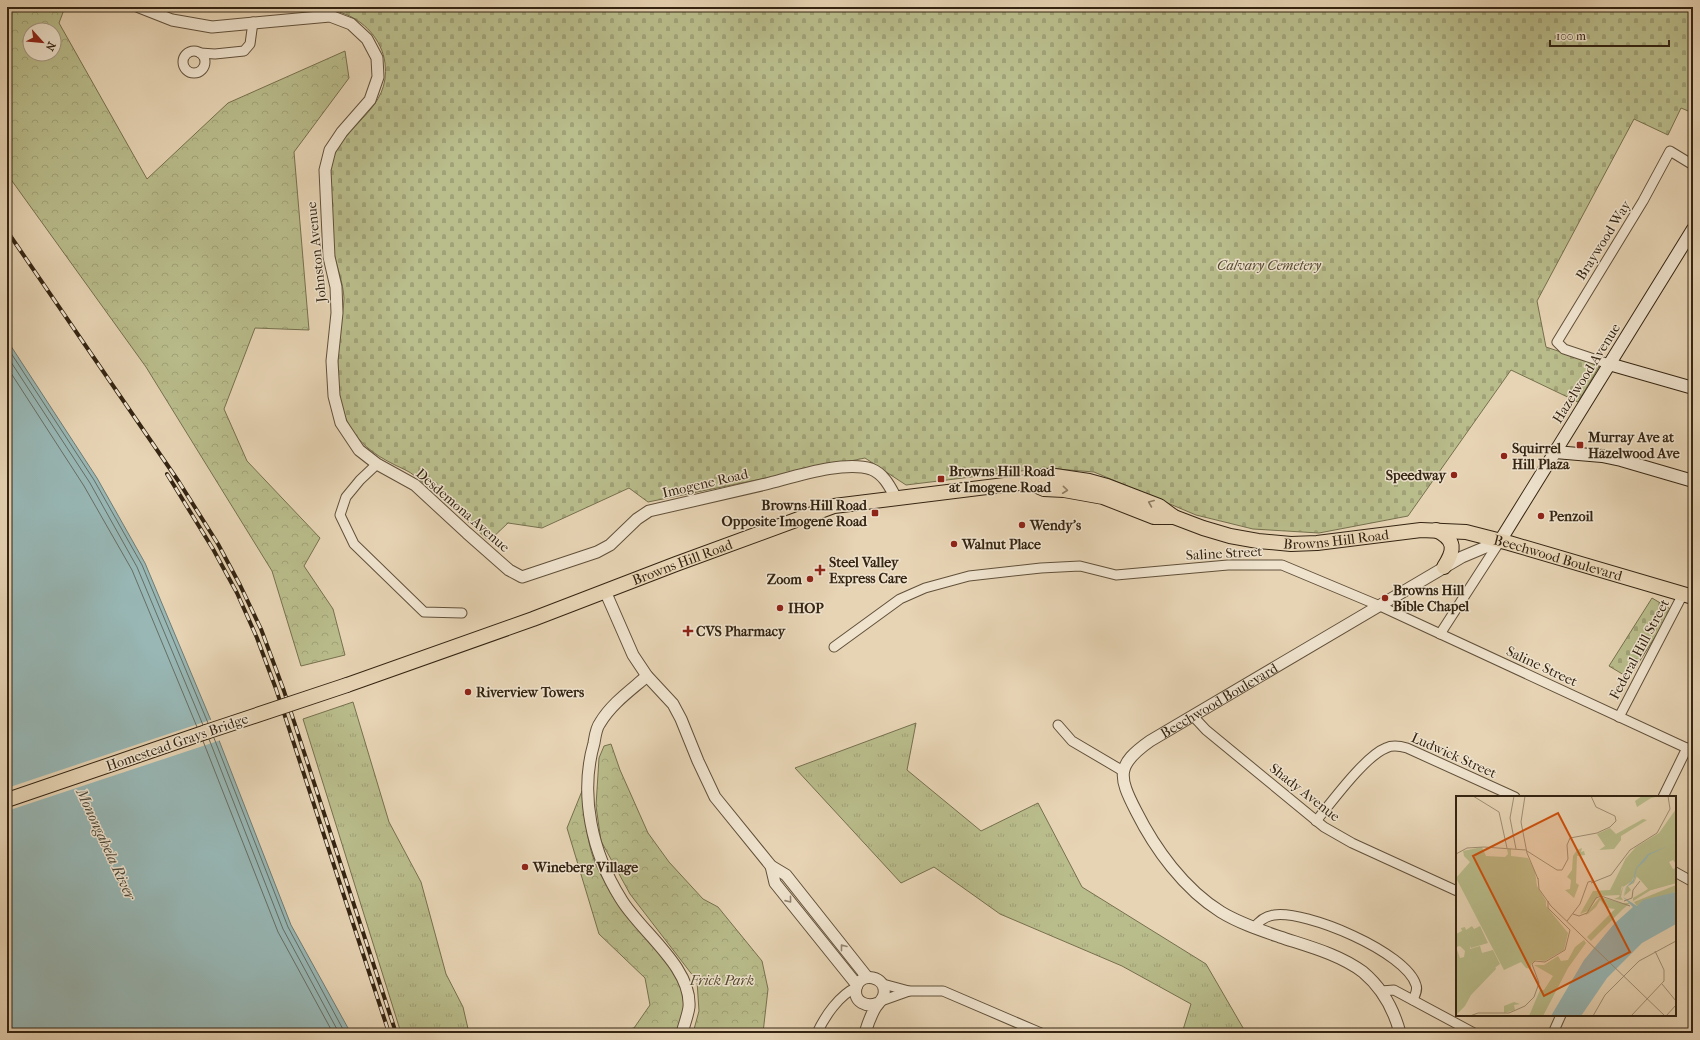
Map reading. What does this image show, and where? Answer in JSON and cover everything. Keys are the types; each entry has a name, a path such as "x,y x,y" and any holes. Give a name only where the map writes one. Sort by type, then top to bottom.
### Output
{"main road":[{"name":"Hazelwood Avenue","path":"1500,541 1693,229"},
{"path":"1609,364 1693,388"},
{"path":"1555,452 1602,456 1693,481"},
{"name":"Browns Hill Road","path":"347,685 533,619 834,506 896,498 1028,482 1044,489 1064,490 1102,497 1154,517 1174,517 1230,536 1258,541 1291,544 1324,542 1395,532 1436,530 1466,532 1500,541"},
{"path":"1436,530 1445,535 1452,546 1451,556 1444,567"},
{"name":"Beechwood Boulevard","path":"1500,541 1688,596"},
{"name":"Homestead Grays Bridge","path":"7,800 347,685"}],"street":[{"name":"Johnston Avenue","path":"139,7 172,20 212,27 330,16 351,24 367,39 377,58 378,77 370,100 342,132 330,150 324,170 329,257 336,287 337,313 332,362 334,396 341,423 359,450 377,464"},
{"path":"215,54 205,62 202,69 196,73 188,71 184,66 183,59 187,53 193,51 215,54 244,51 250,44 253,22"},
{"path":"200,53 205,62"},
{"name":"Braywood Way","path":"1609,364 1564,349 1557,342 1643,201 1670,151 1693,165"},
{"path":"377,464 360,480 346,497 340,515 354,544 424,612 462,613"},
{"name":"Desdemona Avenue","path":"377,464 415,485 509,570 522,577"},
{"name":"Imogene Road","path":"522,577 597,552 610,545 637,519 649,511 823,470 856,466 871,469 877,472 888,482 896,498"},
{"name":"Beechwood Boulevard","path":"1123,771 1129,760 1138,749 1444,567 1462,557 1500,541"},
{"name":"Hazelwood Avenue","path":"1440,634 1500,541"},
{"name":"Saline Street","path":"834,647 900,599 925,588 969,576 1041,568 1080,566 1116,575 1228,565 1282,565 1380,606 1690,750"},
{"path":"605,591 633,655 647,676 672,704 681,719 715,797 771,866 786,875 867,977"},
{"name":"Federal Hill Street","path":"1619,717 1688,596"},
{"path":"647,676 612,706 599,724 590,755 587,785 590,821 602,864 621,900 674,963 685,981 689,1006 682,1033"},
{"name":"Shady Avenue","path":"1193,716 1206,730 1316,821 1352,843 1456,891"},
{"path":"1058,726 1072,741 1123,771 1123,786 1140,819 1172,867 1205,900 1222,912 1254,928 1307,946 1349,963 1364,973 1381,991 1393,1010 1400,1033"},
{"name":"Ludwick Street","path":"1316,821 1366,762 1377,752 1391,746 1407,748 1513,796"},
{"path":"1664,796 1690,750"},
{"path":"771,866 775,883 857,986 856,994 861,1002 865,1031"},
{"path":"1676,873 1693,882"},
{"path":"1254,928 1267,916 1275,914 1287,915 1322,923 1350,934 1373,945 1408,972 1417,986 1413,1000"},
{"path":"817,1033 827,1016 850,990 867,977 876,978 883,984 909,991 943,991 1041,1033"},
{"path":"865,1031 884,992 883,984"},
{"path":"1381,991 1394,990 1474,1033"},
{"path":"842,999 861,1002 869,1006 909,991"},
{"path":"1553,1033 1561,1016"}],"green space":[{"path":"7,7 65,7 59,22 22,22 22,62 62,62 62,28 147,179 228,103 345,51 349,78 294,152 309,330 255,328 224,409 247,461 320,538 304,566 333,609 345,655 301,666 272,571 146,367 7,174"},
{"name":"Calvary Cemetery","path":"325,7 1693,7 1693,113 1681,108 1668,135 1634,119 1537,301 1546,347 1600,365 1578,402 1511,370 1408,516 1319,533 1253,529 1196,515 1094,472 1045,468 906,485 865,458 648,502 629,488 542,528 508,523 489,541 415,476 380,457 361,442 351,429 343,411 340,400 338,364 340,326 344,298 334,253 329,175 332,161 338,148 366,115 381,93 385,79 385,63 380,46 371,32 350,16"},
{"path":"1652,598 1672,610 1629,678 1609,666"},
{"path":"353,702 389,822 421,882 446,974 463,1007 469,1033 401,1033 303,719"},
{"path":"916,723 907,770 981,831 1038,803 1082,887 1206,964 1246,1033 1182,1033 1191,1004 1122,966 1000,914 934,867 901,883 795,768"},
{"name":"Frick Park","path":"611,744 620,770 648,833 669,862 703,899 718,907 762,961 768,989 763,1033 693,1033 699,1011 697,981 630,894 601,841 596,806 599,758 604,746"},
{"path":"582,791 589,843 598,870 628,915 667,962 683,994 684,1009 678,1033 612,1033 634,1028 650,1005 645,978 599,934 567,828"}],"water":[{"name":"Monongahela River","path":"7,340 97,478 145,563 215,730 291,925 348,1028 349,1033 7,1033"}],"pier":[{"path":"213,719 221,740 7,811 7,788"}],"railway":[{"path":"7,231 179,482 218,544 240,585 261,629 284,691 396,1033"},
{"path":"167,474 213,549 237,593 257,638 276,689 389,1033"}],"place":[{"name":"Murray Ave at Hazelwood Ave","path":"1580,445"},
{"name":"Squirrel Hill Plaza","path":"1504,456"},
{"name":"Speedway","path":"1454,475"},
{"name":"Browns Hill Road at Imogene Road","path":"941,479"},
{"name":"Browns Hill Road Opposite Imogene Road","path":"875,513"},
{"name":"Penzoil","path":"1541,516"},
{"name":"Wendy's","path":"1022,525"},
{"name":"Walnut Place","path":"954,544"},
{"name":"Steel Valley Express Care","path":"820,570"},
{"name":"Zoom","path":"810,579"},
{"name":"Browns Hill Bible Chapel","path":"1385,598"},
{"name":"IHOP","path":"780,608"},
{"name":"CVS Pharmacy","path":"688,631"},
{"name":"Riverview Towers","path":"468,692"},
{"name":"Wineberg Village","path":"525,867"}]}
